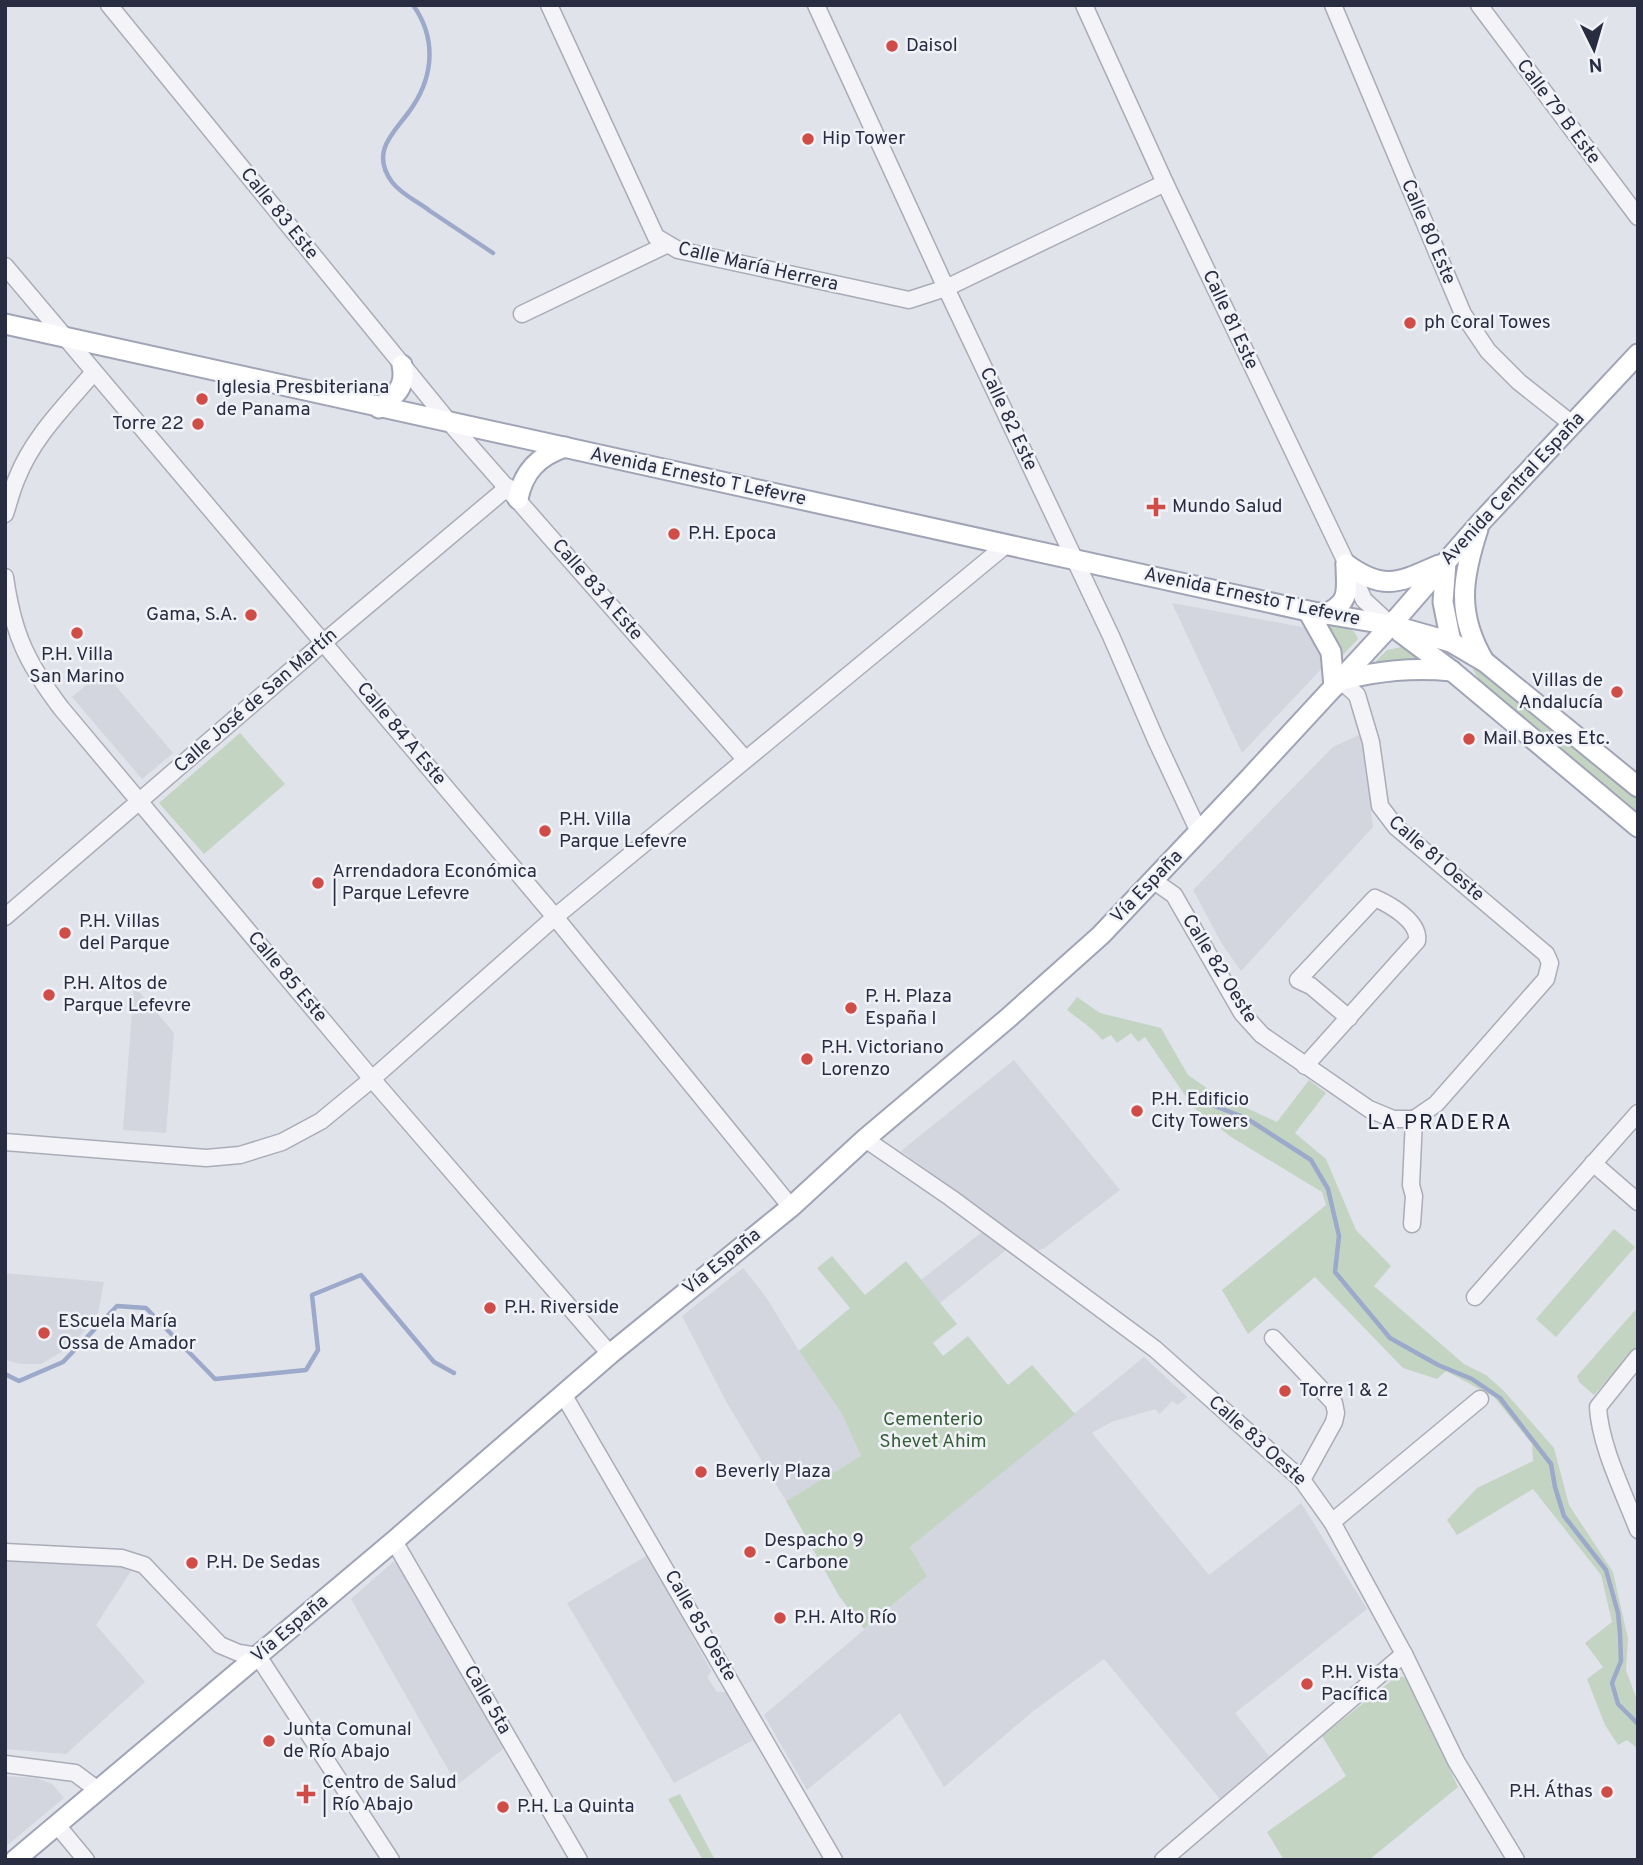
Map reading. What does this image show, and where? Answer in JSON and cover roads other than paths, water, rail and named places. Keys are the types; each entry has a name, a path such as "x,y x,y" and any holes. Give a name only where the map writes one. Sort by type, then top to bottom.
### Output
{"main road":[{"name":"Avenida Ernesto T Lefevre","path":"5,324 1316,613 1391,625 1451,642 1485,662 1638,787"},
{"name":"Avenida Central España","path":"1391,625 1480,523 1638,354"},
{"path":"379,408 400,390 404,378 402,365"},
{"path":"513,493 529,469 565,447"},
{"path":"1480,523 1470,556 1465,608 1470,635 1485,662"},
{"path":"1346,564 1363,577 1398,582 1446,562 1443,602 1451,642"},
{"path":"1346,564 1346,596 1338,607 1316,613 1331,652 1337,684 1394,669 1452,671"},
{"path":"1391,625 1452,671 1638,827"},
{"name":"Vía España","path":"15,1860 394,1541 610,1354 790,1207 1101,935 1391,625"}],"street":[{"name":"Calle 83 Este","path":"109,5 449,422"},
{"name":"Calle María Herrera","path":"549,5 656,237 678,250 898,299 920,298 1165,183"},
{"name":"Calle 82 Este","path":"816,5 1111,636 1199,832"},
{"name":"Calle 81 Este","path":"1084,5 1165,183 1346,564 1364,600 1391,625"},
{"name":"Calle 80 Este","path":"1333,5 1463,314 1488,351 1503,367 1572,424"},
{"name":"Calle 79 B Este","path":"1479,5 1638,217"},
{"path":"522,314 666,245"},
{"name":"Calle 84 A Este","path":"5,265 555,917 790,1207"},
{"path":"5,514 17,477 33,448 49,424 94,372"},
{"name":"Calle 83 A Este","path":"449,422 745,759"},
{"name":"Calle José de San Martín","path":"5,917 324,642 513,493"},
{"path":"5,1142 206,1158 240,1155 282,1142 321,1121 555,917 1006,545"},
{"name":"Calle 85 Este","path":"5,577 24,653 61,708 372,1079 610,1354"},
{"name":"Calle 81 Oeste","path":"1337,684 1357,695 1371,742 1380,806 1386,816 1395,827 1546,954 1550,963 1546,979 1436,1104 1414,1119"},
{"name":"Calle 82 Oeste","path":"1154,881 1174,895 1242,1013 1262,1035 1369,1109 1393,1119 1414,1119"},
{"path":"1305,1066 1349,1018 1417,941 1418,933 1414,925 1385,902 1375,898 1298,980 1311,986 1349,1018"},
{"path":"1475,1297 1638,1114"},
{"path":"1412,1223 1414,1119"},
{"name":"Calle 83 Oeste","path":"865,1139 951,1198 1155,1349 1302,1480 1332,1522 1404,1654 1456,1761 1516,1860"},
{"path":"1593,1164 1638,1202"},
{"path":"1273,1338 1335,1403 1334,1422 1302,1480"},
{"path":"1638,1357 1598,1407 1603,1438 1638,1530"},
{"name":"Calle 85 Oeste","path":"563,1394 834,1860"},
{"path":"1332,1522 1480,1399"},
{"name":"Calle 5ta","path":"394,1541 579,1860"},
{"path":"5,1552 122,1558 144,1564 219,1645 239,1653 258,1656 391,1860"},
{"path":"1163,1860 1404,1654"},
{"path":"5,1765 75,1773 98,1790"},
{"path":"57,1825 86,1860"}],"waterway":[{"path":"413,5 426,30 430,56 428,68 420,94 393,132 384,150 385,170 396,187 405,194 493,253"},
{"path":"1212,1105 1246,1118 1311,1160 1328,1189 1339,1236 1335,1272 1390,1338 1438,1365 1472,1379 1500,1398 1551,1464 1564,1516 1606,1570 1618,1613 1620,1633 1621,1661 1612,1683 1618,1704 1638,1724"},
{"path":"5,1374 19,1381 63,1362 117,1306 146,1308 215,1379 306,1370 318,1350 312,1295 361,1275 434,1362 454,1373"}],"place":[{"name":"Daisol","path":"892,46"},
{"name":"Hip Tower","path":"808,139"},
{"name":"ph Coral Towes","path":"1410,323"},
{"name":"Iglesia Presbiteriana de Panama","path":"202,399"},
{"name":"Torre 22","path":"198,424"},
{"name":"Mundo Salud","path":"1156,507"},
{"name":"P.H. Epoca","path":"674,534"},
{"name":"Gama, S.A.","path":"251,615"},
{"name":"P.H. Villa San Marino","path":"77,633"},
{"name":"Villas de Andalucía","path":"1617,692"},
{"name":"Mail Boxes Etc.","path":"1469,739"},
{"name":"P.H. Villa Parque Lefevre","path":"545,831"},
{"name":"Arrendadora Económica | Parque Lefevre","path":"318,883"},
{"name":"P.H. Villas del Parque","path":"65,933"},
{"name":"P.H. Altos de Parque Lefevre","path":"49,995"},
{"name":"P. H. Plaza España I","path":"851,1008"},
{"name":"P.H. Victoriano Lorenzo","path":"807,1059"},
{"name":"P.H. Edificio City Towers","path":"1137,1111"},
{"name":"P.H. Riverside","path":"490,1308"},
{"name":"EScuela María Ossa de Amador","path":"44,1333"},
{"name":"Torre 1 & 2","path":"1285,1391"},
{"name":"Beverly Plaza","path":"701,1472"},
{"name":"Despacho 9 - Carbone","path":"750,1552"},
{"name":"P.H. De Sedas","path":"192,1563"},
{"name":"P.H. Alto Río","path":"780,1618"},
{"name":"P.H. Vista Pacífica","path":"1307,1684"},
{"name":"Junta Comunal de Río Abajo","path":"269,1741"},
{"name":"P.H. Áthas","path":"1607,1792"},
{"name":"Centro de Salud | Río Abajo","path":"306,1794"},
{"name":"P.H. La Quinta","path":"503,1807"}],"district":[{"name":"LA PRADERA","path":"1440,1123"}],"park label":[{"name":"Cementerio Shevet Ahim","path":"933,1431"}]}
